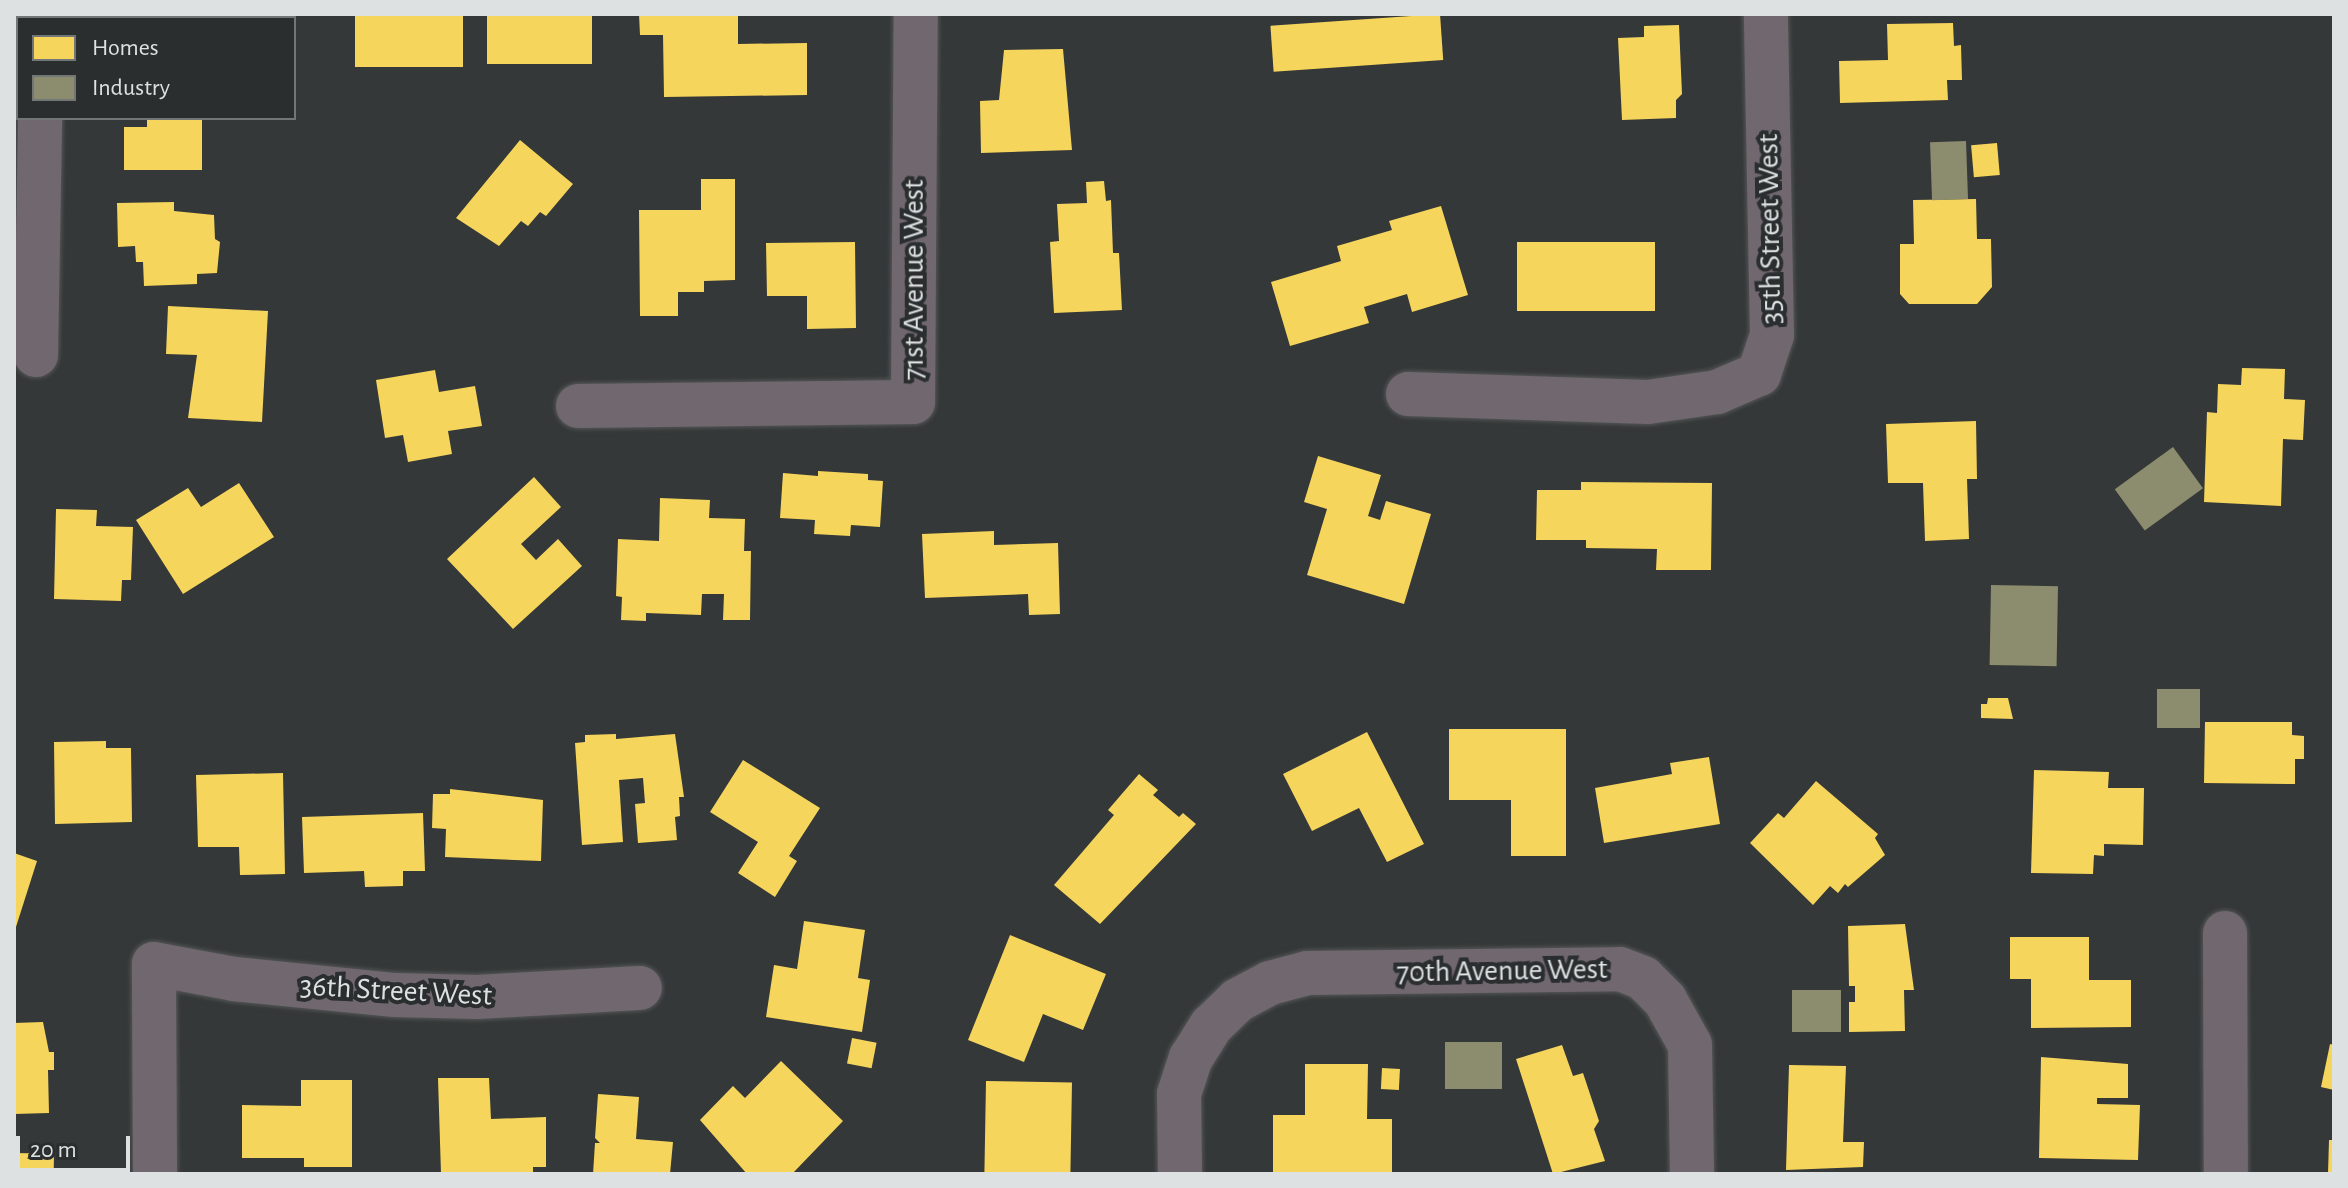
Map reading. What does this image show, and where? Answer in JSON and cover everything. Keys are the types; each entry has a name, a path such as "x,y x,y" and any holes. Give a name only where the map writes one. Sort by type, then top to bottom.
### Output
{"street":[{"name":"71st Avenue West","path":"578,406 913,402 916,14"},
{"name":"35th Street West","path":"1408,394 1648,402 1717,392 1759,374 1772,335 1766,14"},
{"path":"36,355 40,120"},
{"path":"2225,933 2226,1174"},
{"name":"36th Street West","path":"155,1174 154,964 234,979 395,995 477,997 640,988"},
{"name":"70th Avenue West","path":"1180,1174 1179,1094 1191,1058 1211,1026 1238,1000 1270,983 1307,973 1620,969 1643,978 1665,1000 1690,1045 1692,1174"}],"building: Homes":[{"path":"140,14 204,14 204,16"},
{"path":"355,14 463,14 463,67 355,67"},
{"path":"487,14 592,14 592,64 487,64"},
{"path":"639,14 738,14 738,44 807,43 807,95 664,97 663,35 640,35"},
{"path":"1440,14 1443,60 1274,72 1270,26"},
{"path":"1953,23 1954,46 1961,45 1962,80 1947,80 1948,100 1840,103 1839,61 1888,60 1887,24"},
{"path":"1679,25 1682,94 1676,100 1676,118 1622,120 1618,38 1644,37 1644,26"},
{"path":"1063,49 1072,150 981,153 980,101 999,100 1004,50"},
{"path":"147,120 202,120 202,170 124,170 124,127 147,127"},
{"path":"520,140 573,184 546,216 540,212 528,226 521,221 499,246 456,218"},
{"path":"1997,143 2000,175 1974,177 1971,145"},
{"path":"701,179 735,179 735,280 704,281 704,292 678,292 678,316 640,316 639,210 701,210"},
{"path":"1104,181 1106,201 1111,200 1113,253 1119,253 1122,310 1054,313 1050,242 1059,241 1057,204 1087,203 1086,182"},
{"path":"1976,199 1977,239 1991,239 1992,287 1977,304 1909,304 1900,294 1900,244 1914,244 1913,200"},
{"path":"174,202 174,211 214,215 215,239 220,242 217,273 197,274 197,284 144,286 143,262 136,262 135,246 118,247 117,203"},
{"path":"1441,206 1468,295 1412,312 1407,294 1364,307 1369,323 1290,346 1271,282 1341,261 1337,246 1392,230 1389,221"},
{"path":"855,242 856,328 807,329 807,296 767,296 766,243"},
{"path":"1517,242 1655,242 1655,311 1517,311"},
{"path":"168,306 268,311 262,422 188,418 197,355 166,354"},
{"path":"2242,368 2285,369 2284,399 2305,400 2303,440 2283,439 2281,506 2204,502 2207,412 2217,413 2218,384 2241,385"},
{"path":"435,370 439,392 475,386 482,426 448,431 452,454 408,462 403,435 385,438 376,380"},
{"path":"1976,421 1977,479 1967,479 1969,539 1925,541 1923,483 1888,483 1886,424"},
{"path":"1318,456 1381,475 1368,516 1380,520 1386,501 1431,514 1404,604 1307,575 1327,509 1304,502"},
{"path":"818,471 868,474 868,480 883,481 880,527 851,525 850,536 814,534 815,520 780,518 783,473 818,476"},
{"path":"534,477 561,507 521,544 536,560 558,539 582,566 513,629 447,559"},
{"path":"1581,482 1712,483 1711,570 1656,570 1657,549 1586,548 1586,540 1536,540 1537,490 1581,490"},
{"path":"239,483 274,537 183,594 136,520 188,488 201,507"},
{"path":"660,498 710,500 709,518 745,519 744,551 751,551 750,620 723,620 724,594 702,594 701,615 646,613 646,621 621,620 622,597 616,596 618,539 659,541"},
{"path":"56,509 97,510 96,526 133,527 131,580 122,580 121,601 54,599"},
{"path":"994,531 994,545 1058,543 1060,614 1029,615 1028,594 925,598 922,534"},
{"path":"1988,698 2008,698 2013,719 1981,718 1981,704 1987,704"},
{"path":"2205,722 2292,722 2292,735 2304,736 2304,759 2295,759 2295,784 2204,783"},
{"path":"1449,729 1566,729 1566,856 1511,856 1511,800 1449,800"},
{"path":"1367,732 1424,844 1387,862 1359,808 1312,831 1283,774"},
{"path":"616,734 616,739 675,734 684,797 679,797 680,816 675,817 677,840 638,843 635,804 645,803 643,778 619,780 623,842 582,845 575,743 585,742 585,735"},
{"path":"106,741 106,748 131,748 132,822 55,824 54,742"},
{"path":"1709,757 1720,824 1604,843 1595,788 1672,774 1670,763"},
{"path":"743,760 820,808 789,856 797,861 775,897 738,873 758,842 710,812"},
{"path":"2034,770 2109,772 2108,788 2144,788 2143,845 2104,844 2104,856 2094,855 2093,874 2031,873"},
{"path":"283,773 285,874 240,875 239,847 198,847 196,775"},
{"path":"1139,774 1158,790 1153,795 1179,817 1183,813 1196,824 1100,924 1054,885 1114,815 1108,810"},
{"path":"1816,781 1878,834 1875,838 1885,855 1848,887 1845,884 1838,893 1830,886 1813,905 1750,843 1778,813 1784,818"},
{"path":"450,789 543,800 541,861 445,857 446,829 432,828 433,794 450,794"},
{"path":"423,813 425,871 403,871 403,886 365,887 364,871 304,873 302,817"},
{"path":"14,853 37,861 15,930 14,930"},
{"path":"804,921 865,930 858,978 870,980 862,1032 766,1017 774,965 797,969"},
{"path":"1905,924 1914,990 1904,990 1905,1031 1849,1032 1849,1002 1855,1002 1855,986 1849,986 1848,926"},
{"path":"1010,935 1106,974 1083,1030 1043,1014 1024,1062 968,1040"},
{"path":"2010,937 2089,937 2089,980 2131,980 2131,1027 2031,1028 2031,979 2010,979"},
{"path":"43,1022 49,1052 54,1052 54,1070 48,1070 49,1113 14,1114 14,1023"},
{"path":"852,1038 877,1043 872,1068 847,1064"},
{"path":"2330,1044 2334,1045 2334,1090 2321,1087"},
{"path":"1562,1045 1573,1076 1583,1073 1599,1121 1594,1129 1605,1161 1553,1174 1516,1059"},
{"path":"2041,1057 2128,1064 2128,1098 2097,1098 2097,1104 2140,1105 2138,1160 2039,1158"},
{"path":"781,1061 843,1121 792,1174 747,1174 700,1120 733,1086 745,1098"},
{"path":"1305,1064 1368,1064 1367,1119 1392,1119 1392,1173 1273,1172 1273,1115 1305,1115"},
{"path":"1789,1065 1846,1066 1843,1142 1864,1142 1863,1167 1786,1170"},
{"path":"1382,1068 1400,1069 1399,1090 1381,1089"},
{"path":"438,1078 489,1078 491,1119 546,1117 546,1167 533,1167 533,1174 441,1174"},
{"path":"301,1080 352,1080 352,1167 304,1167 304,1158 242,1158 242,1105 301,1106"},
{"path":"986,1081 1072,1083 1070,1174 984,1174"},
{"path":"598,1094 639,1097 636,1139 673,1142 670,1174 593,1174 595,1143 600,1143 595,1138"},
{"path":"2329,1140 2334,1140 2334,1174 2328,1174"},
{"path":"14,1153 54,1154 54,1174 14,1174"}],"building: Industry":[{"path":"1966,141 1968,199 1932,200 1930,142"},
{"path":"2173,447 2203,488 2145,531 2115,489"},
{"path":"1991,585 2058,586 2057,666 1990,665"},
{"path":"2157,689 2200,689 2200,728 2157,728"},
{"path":"1792,990 1841,990 1841,1032 1792,1032"},
{"path":"1445,1042 1502,1042 1502,1089 1445,1089"}]}
